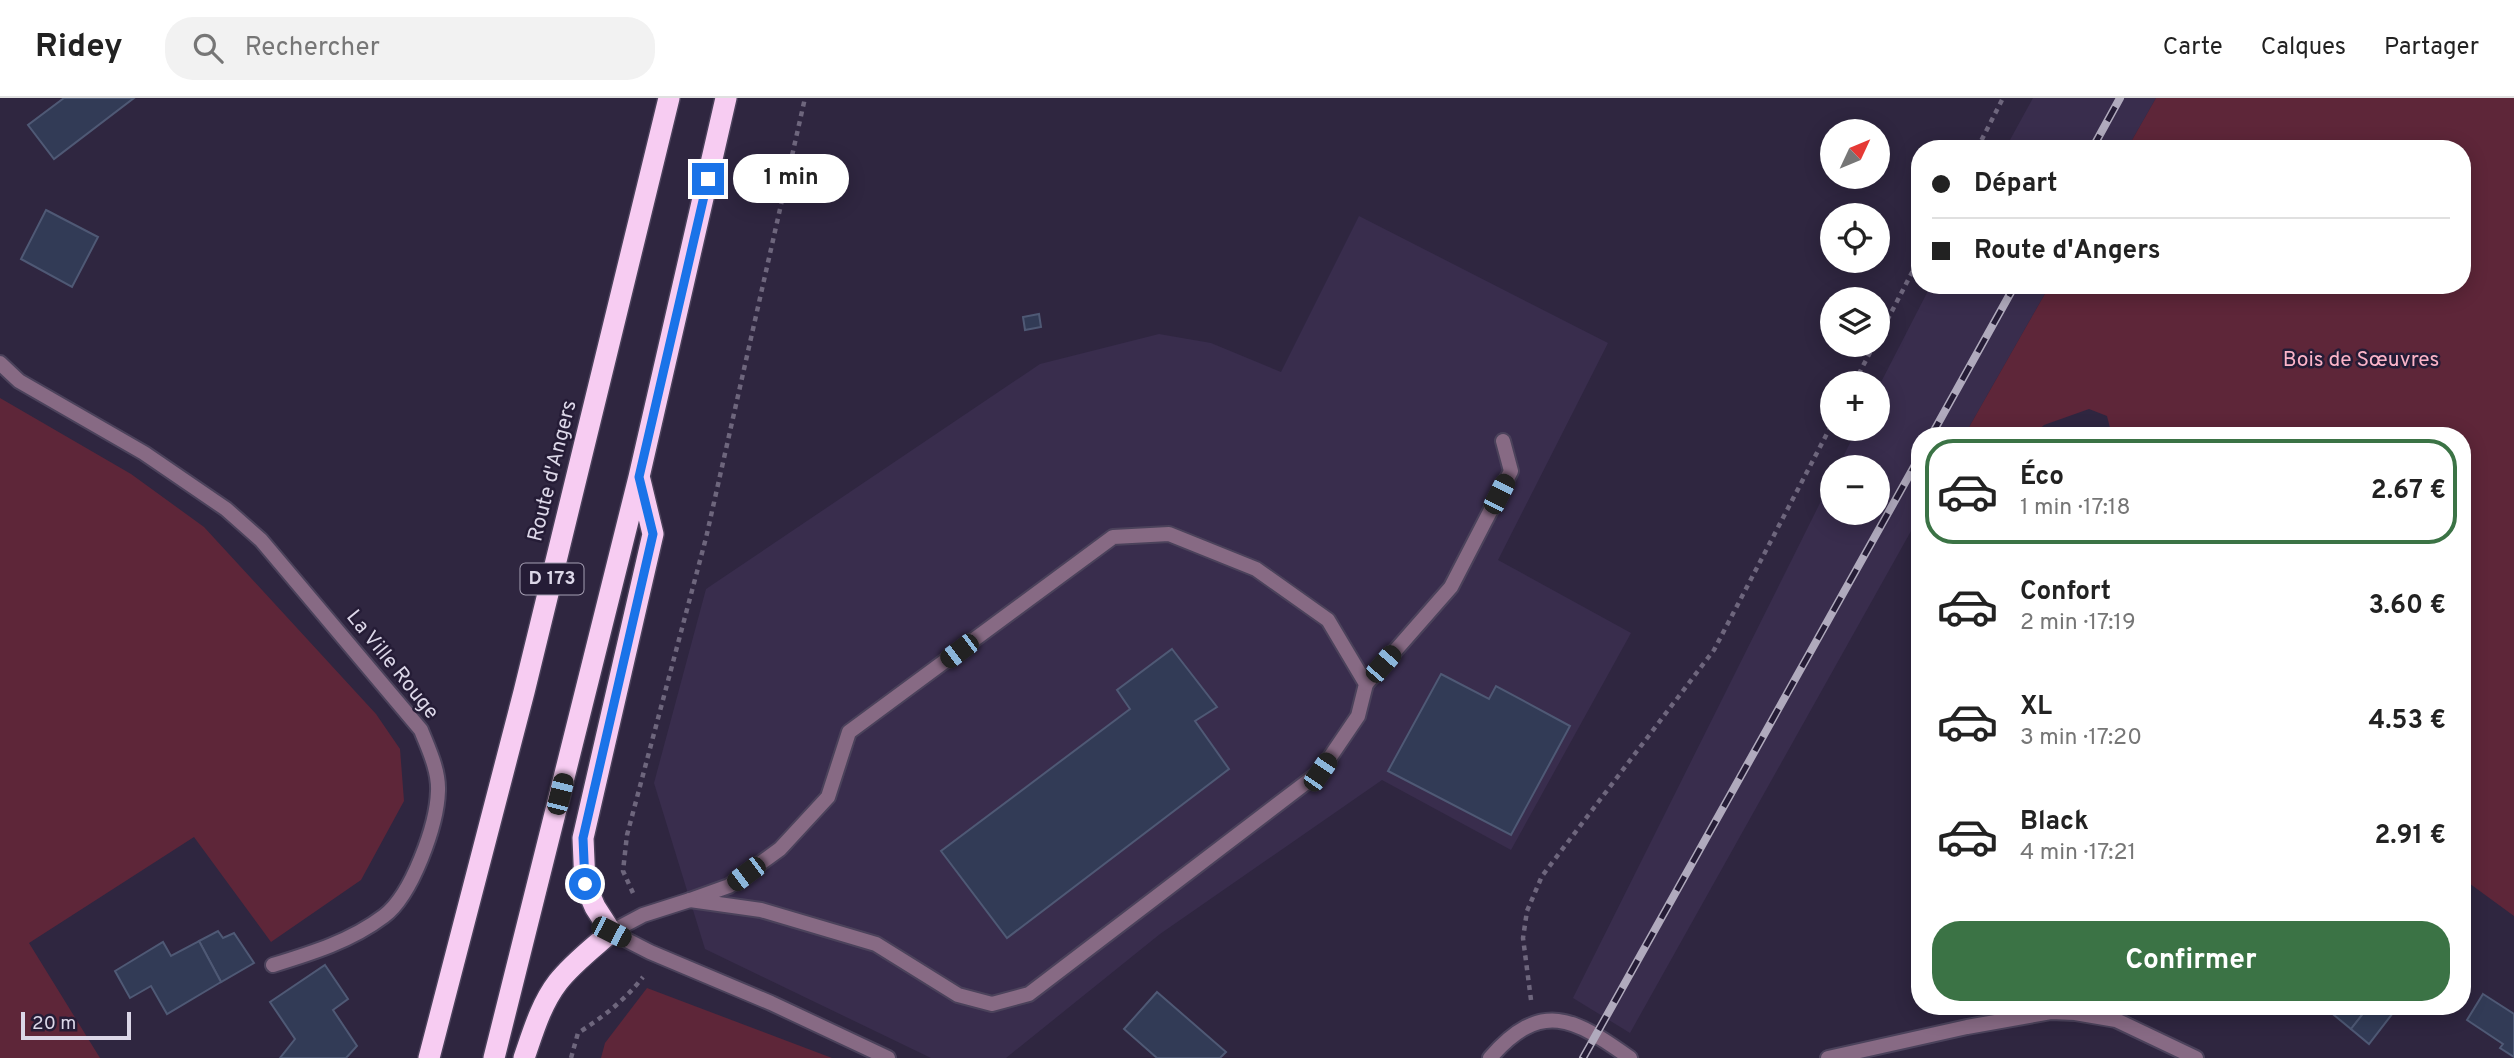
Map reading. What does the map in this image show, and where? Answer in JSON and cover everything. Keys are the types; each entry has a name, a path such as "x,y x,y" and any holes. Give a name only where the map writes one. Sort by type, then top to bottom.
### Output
{"highway":[{"name":"Route d'Angers","path":"429,1058 524,692 669,98"},
{"name":"D 173","path":"494,1058 639,477 726,98"},
{"path":"524,1058 539,1015 557,983 611,932 595,907 585,884 583,838 653,534 639,477"}],"street":[{"name":"La Ville Rouge","path":"0,363 19,381 144,453 226,509 261,540 421,730 434,762 439,790 423,855 409,885 387,914 355,936 272,965"},
{"path":"690,900 761,910 876,944 958,995 992,1004 1029,994 1320,772 1358,716 1366,684 1451,587 1511,471 1503,441"},
{"path":"611,932 643,915 729,886 788,840 828,797 849,732 1113,537 1169,534 1256,569 1328,620 1366,684"},
{"path":"611,932 888,1058"},
{"path":"1828,1058 2035,1015"},
{"path":"2087,1015 2116,1020 2196,1058"},
{"path":"1490,1058 1519,1030 1534,1022 1560,1022 1581,1027 1597,1034 1630,1058"}],"path":[{"path":"643,915 624,871 627,835 706,538 805,98"},
{"path":"1982,140 2003,98"},
{"path":"1890,315 1911,274"},
{"path":"1534,1022 1523,938 1527,911 1542,876 1714,650 1823,441"},
{"path":"571,1058 578,1033 629,995 643,976 650,952"}],"shaded area":[{"path":"2033,98 2156,98 2132,140 2010,140"},
{"path":"1359,216 1608,343 1498,560 1631,633 1511,850 1382,780 1160,934 1006,1058 931,1058 705,949 654,783 706,589 1040,364 1159,334 1211,343 1281,372"},
{"path":"1926,294 2045,294 1969,427 1911,427 1911,531 1630,1033 1573,998 1820,503 1820,525 1890,525 1890,455 1844,455 1851,441 1890,441 1890,371 1887,371"}],"green space":[{"name":"Bois de Sœuvres","path":"2156,98 2514,98 2514,916 2471,885 2471,427 2110,427 2107,416 2089,409 2042,427 1969,427 2045,294 2471,294 2471,140 2132,140"},
{"path":"0,398 131,474 204,527 376,714 400,749 404,801 361,880 271,942 194,837 29,943 100,1058 0,1058"},
{"path":"647,988 832,1058 601,1058 605,1043"}],"building":[{"path":"64,98 134,98 54,159 28,125"},
{"path":"46,210 98,237 72,287 21,259"},
{"path":"1039,314 1041,327 1025,330 1023,317"},
{"path":"1172,649 1217,707 1195,721 1229,769 1007,938 941,851 1130,709 1117,690"},
{"path":"1441,674 1489,699 1496,686 1570,726 1511,835 1388,771"},
{"path":"218,931 223,938 234,933 254,963 221,982 199,941"},
{"path":"199,941 221,982 167,1014 151,986 130,998 115,971 163,942 171,956"},
{"path":"325,965 348,999 333,1010 357,1046 346,1058 280,1058 295,1039 270,1002"},
{"path":"1157,992 1226,1052 1220,1058 1157,1058 1124,1029"},
{"path":"2483,994 2514,1014 2514,1057 2500,1048 2503,1044 2467,1020"},
{"path":"2334,1015 2362,1015 2351,1029"},
{"path":"2362,1015 2391,1015 2369,1044 2351,1029"}],"railway":[{"path":"2097,140 2120,98"},
{"path":"1936,427 2010,294"},
{"path":"1583,1058 1911,472"}],"route":[{"path":"585,884 583,838 653,534 639,477 708,179"}]}
